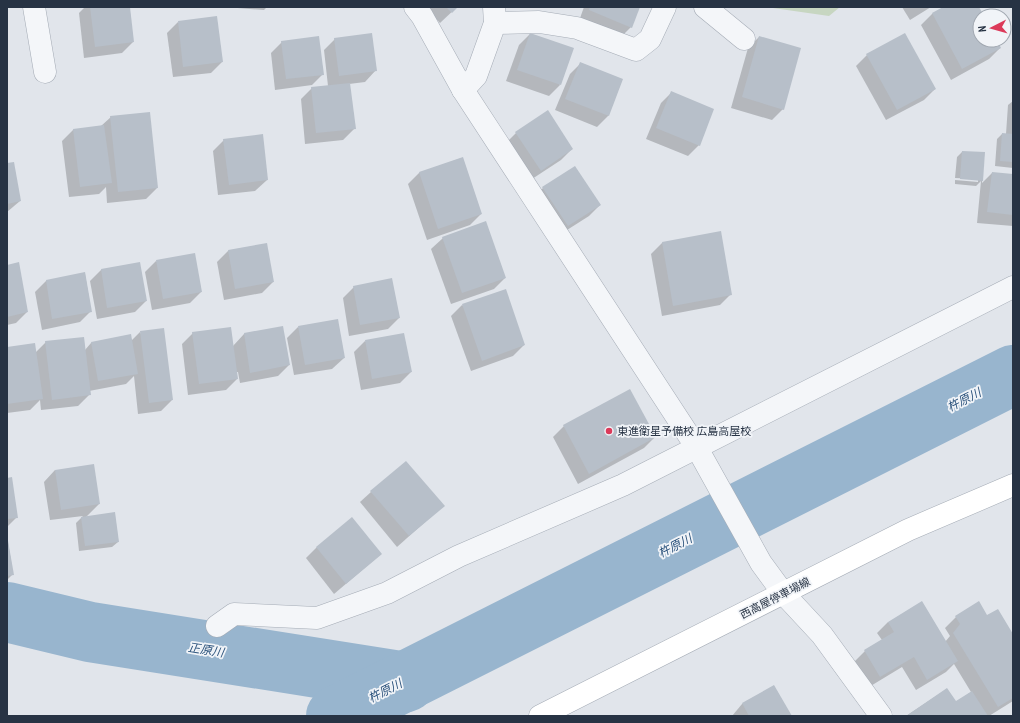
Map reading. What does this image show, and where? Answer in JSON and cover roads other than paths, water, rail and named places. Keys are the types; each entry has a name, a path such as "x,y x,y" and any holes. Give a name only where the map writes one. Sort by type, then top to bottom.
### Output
{"main road":[{"name":"西高屋停車場線","path":"540,716 908,530 1013,485"}],"street":[{"path":"34,7 45,72"},
{"path":"415,7 422,16 463,90 701,455 761,563 783,593 822,635 881,716"},
{"path":"463,90 476,76 494,15 577,28 636,50 650,39 665,7"},
{"path":"705,7 744,39"},
{"path":"216,626 234,614 317,618 387,593 459,556 623,485 701,455 1013,288"}],"waterway":[{"name":"杵原川","path":"336,716 1013,375"},
{"name":"正原川","path":"7,612 90,632 406,682"}],"place":[{"name":"東進衛星予備校 広島高屋校","path":"609,431"}]}
